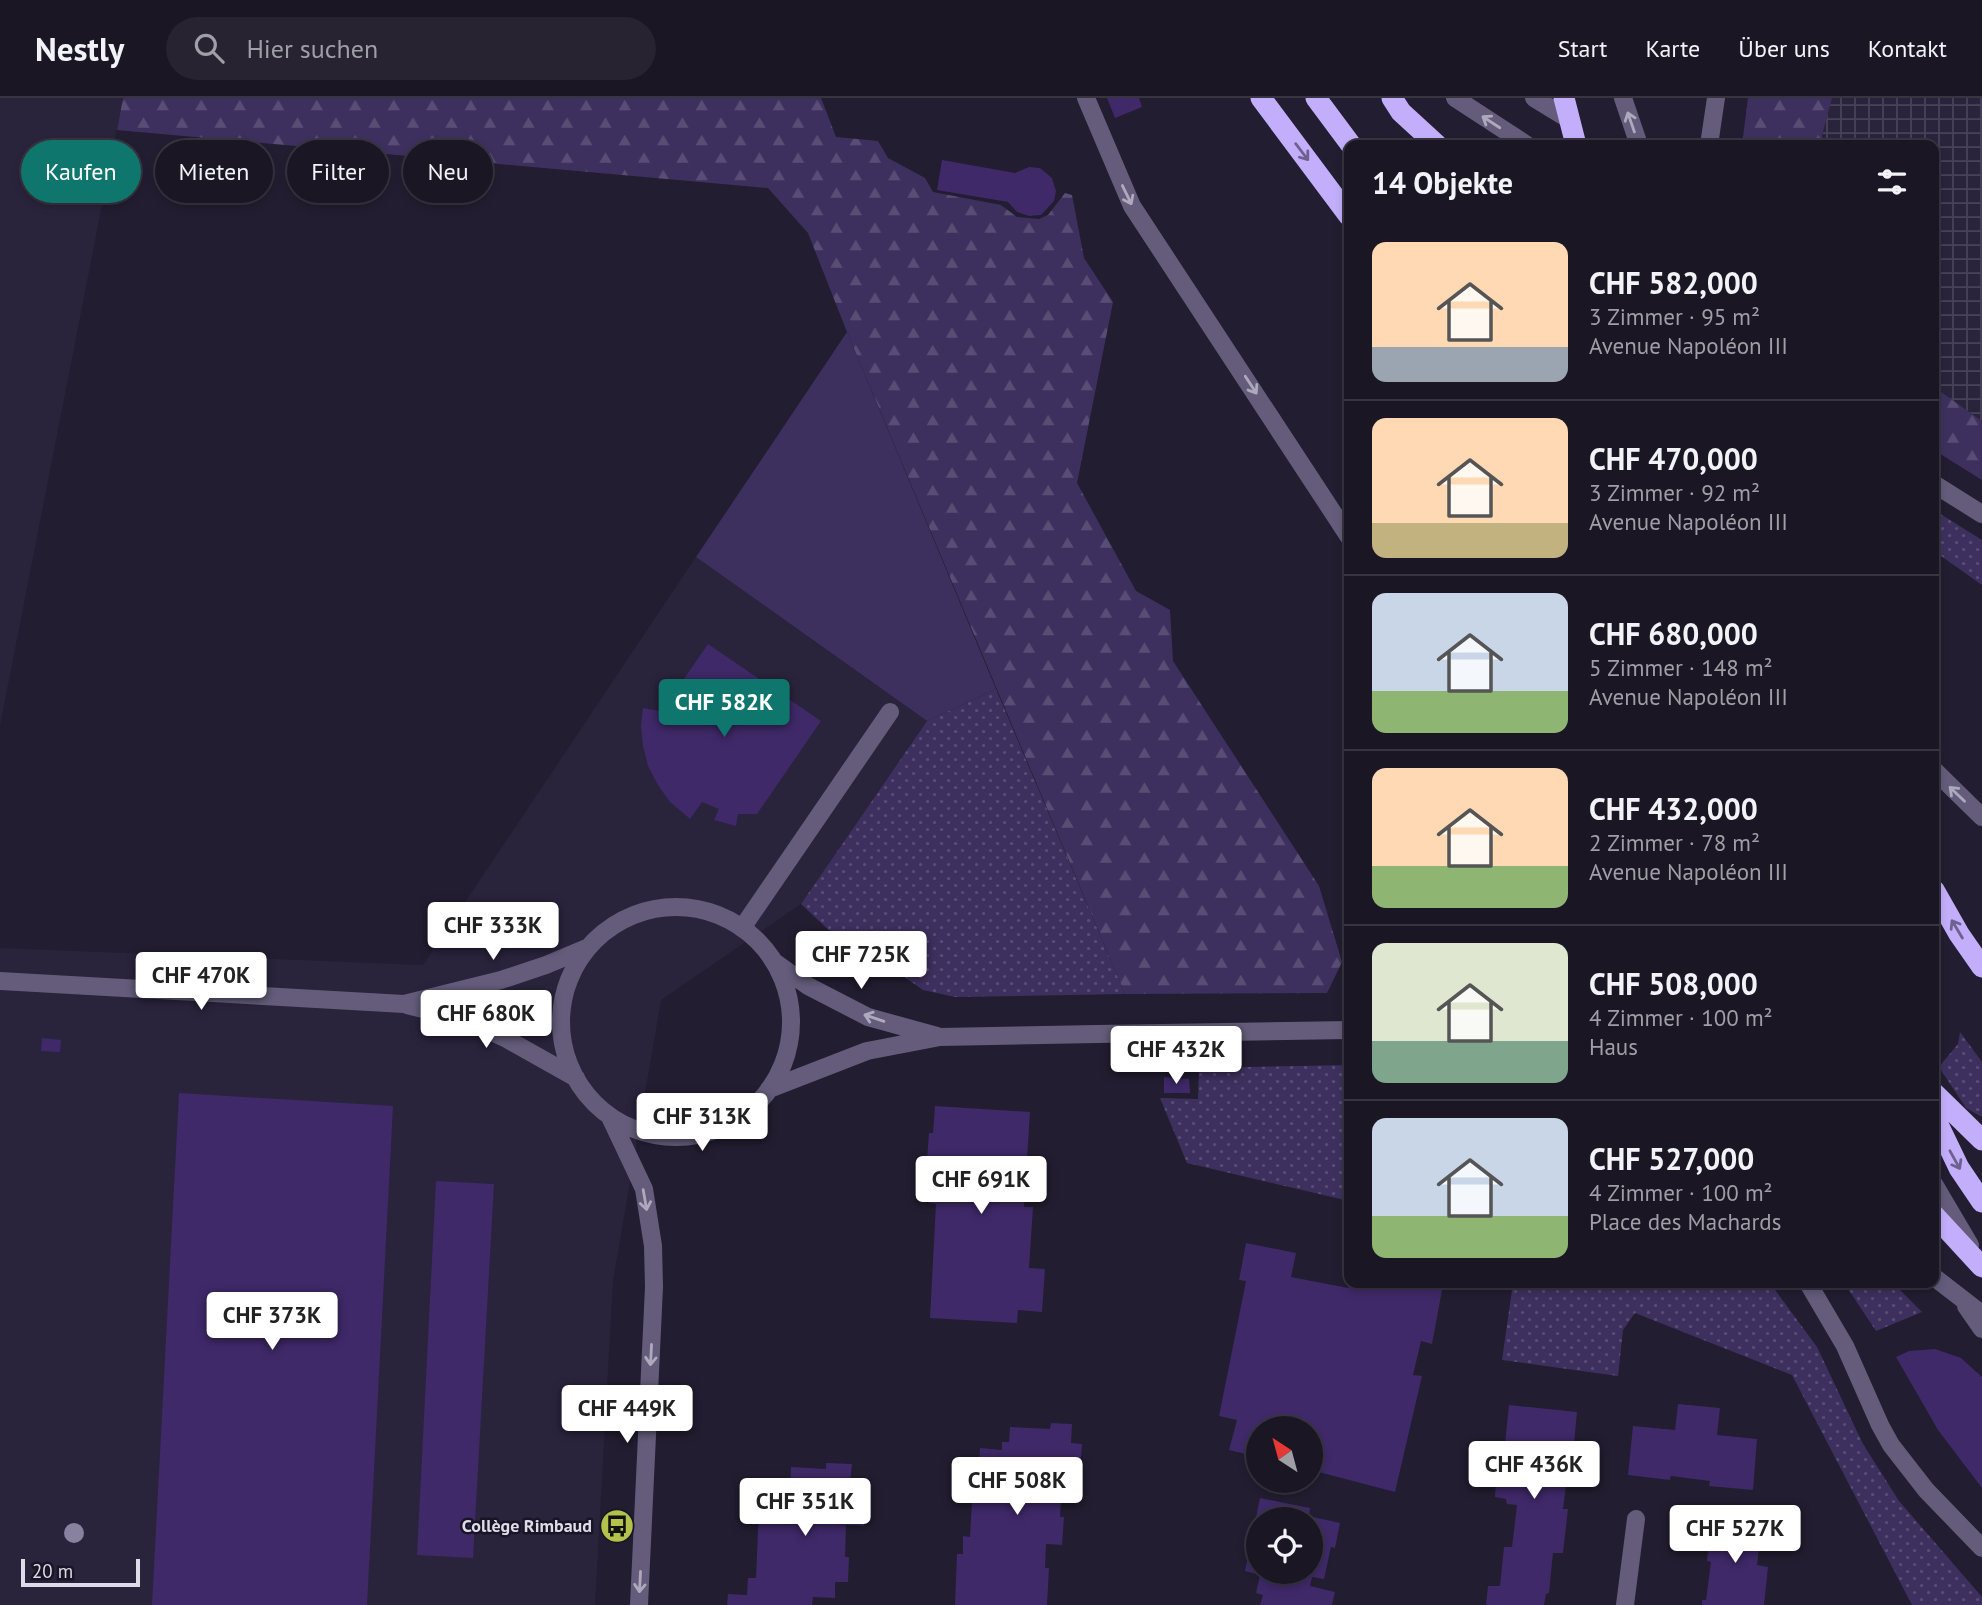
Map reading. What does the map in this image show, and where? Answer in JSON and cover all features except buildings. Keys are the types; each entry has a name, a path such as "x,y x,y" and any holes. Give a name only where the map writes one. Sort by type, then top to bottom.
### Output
{"highway":[{"path":"1261,98 1344,209"},
{"path":"1316,98 1347,140"},
{"path":"1392,98 1401,112 1432,140"},
{"path":"1564,98 1575,140"},
{"path":"1939,899 1982,967"},
{"path":"1939,1098 1982,1140"},
{"path":"1939,1126 1959,1168 1982,1202"},
{"path":"1939,1220 1982,1265"}],"street":[{"path":"1086,98 1132,206 1344,529"},
{"path":"1455,98 1519,140"},
{"path":"1534,98 1570,121"},
{"path":"1623,98 1637,140"},
{"path":"1710,140 1716,98"},
{"path":"1939,487 1982,514"},
{"path":"742,928 890,712"},
{"path":"1939,775 1982,817"},
{"path":"774,962 786,991 791,1022 785,1056 779,1074 769,1089 742,1115 709,1132 691,1136 656,1135 639,1131 609,1116 590,1098 576,1078 564,1047 561,1013 570,977 590,947 619,922 653,910 690,908 726,918 754,938 774,962 808,986 868,1017 940,1037"},
{"path":"404,1004 501,980 590,947"},
{"path":"0,981 404,1004 476,1025 576,1078"},
{"path":"769,1089 867,1051 940,1037 1344,1030"},
{"path":"609,1116 644,1189 653,1247 654,1287 639,1605"},
{"path":"1939,1193 1982,1265"},
{"path":"1939,1281 1982,1314"},
{"path":"1811,1288 1845,1346 1880,1425 1896,1453 1945,1513 1982,1548"},
{"path":"1962,1300 1982,1329"},
{"path":"1625,1605 1636,1519"}],"shaded area":[{"path":"0,98 123,98 115,140 21,140 21,203 102,203 0,726"},
{"path":"1832,98 1982,98 1982,421 1939,391 1939,140 1822,140"},
{"path":"696,557 927,721 801,904 661,1000 613,1281 595,1605 0,1605 0,948 423,965"}],"green space":[{"path":"123,98 821,98 836,137 878,141 888,158 925,178 933,192 1001,205 1017,217 1039,219 1048,215 1065,193 1072,195 1084,258 1113,302 1077,483 1136,591 1170,610 1173,661 1319,886 1342,962 1327,993 1125,994 808,233 768,188 493,163 493,140 403,140 403,155 389,154 389,140 287,140 287,145 273,144 273,140 229,140 117,130"},
{"path":"1748,98 1832,98 1822,140 1743,140"},
{"path":"847,332 996,689 927,721 696,557"},
{"path":"1939,391 1982,421 1982,480 1939,453"},
{"path":"1939,513 1982,540 1982,585 1939,555"},
{"path":"996,689 1125,994 955,997 923,990 884,963 836,937 801,904 927,721"},
{"path":"1960,1032 1982,1062 1982,1117 1966,1108 1939,1067 1958,1044"},
{"path":"1344,1065 1344,1200 1187,1163 1160,1098 1198,1099 1199,1068"},
{"path":"1512,1288 1774,1288 1817,1347 1863,1444 1899,1501 1982,1597 1982,1605 1912,1605 1792,1375 1635,1313 1623,1330 1618,1376 1502,1360"},
{"path":"1847,1288 1898,1288 1922,1312 1876,1331"}],"place":[{"name":"Collège Rimbaud","path":"617,1526"}]}
